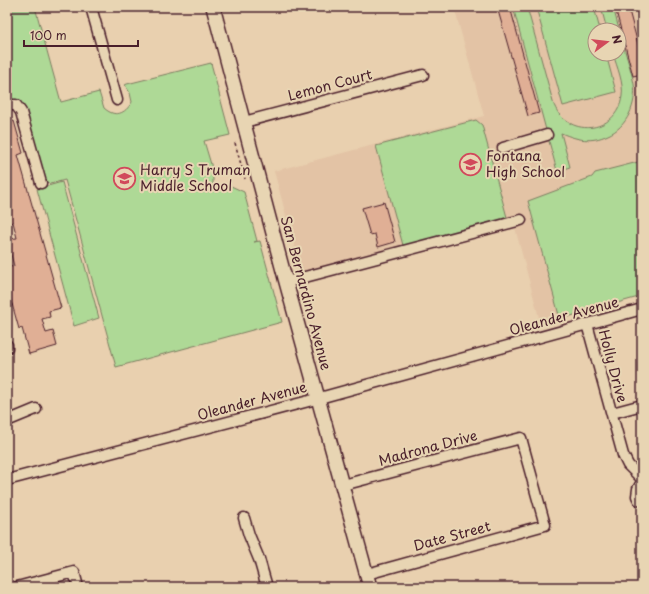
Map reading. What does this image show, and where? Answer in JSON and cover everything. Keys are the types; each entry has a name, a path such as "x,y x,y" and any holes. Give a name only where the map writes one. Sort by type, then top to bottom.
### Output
{"main road":[{"name":"San Bernardino Avenue","path":"213,7 286,282 370,587"}],"street":[{"path":"91,7 117,100"},
{"name":"Lemon Court","path":"244,122 423,75"},
{"path":"7,105 16,105 21,112 41,183"},
{"path":"503,148 547,135"},
{"path":"286,282 521,220"},
{"name":"Oleander Avenue","path":"7,480 318,398 642,309"},
{"name":"Holly Drive","path":"587,324 623,455 628,465 642,479"},
{"path":"612,413 642,405"},
{"path":"7,421 36,408"},
{"name":"Madrona Drive","path":"342,485 521,438 545,525"},
{"path":"642,482 636,496 642,501"},
{"path":"244,518 259,559 267,587"},
{"name":"Date Street","path":"367,574 545,525"},
{"path":"17,587 74,572 78,587"}],"path":[{"path":"235,143 245,179"}],"shaded area":[{"name":"Fontana High School","path":"454,7 642,7 642,296 541,325 514,224 304,281 274,171 484,116"}],"green space":[{"name":"Harry S Truman Middle School","path":"7,7 35,7 61,102 99,92 104,108 112,113 120,113 123,112 132,102 130,93 125,85 211,63 230,135 204,141 213,171 213,190 231,186 244,192 257,241 254,242 260,241 282,322 116,367 65,180 50,184 45,181 25,107 17,100 7,100"},
{"path":"513,7 527,7 553,102 559,114 568,122 579,127 590,128 601,125 611,119 618,109 622,96 621,80 616,62 627,62 627,57 631,72 635,92 632,107 625,121 615,131 596,139 584,140 561,133 570,167 557,171"},
{"path":"536,7 594,7 598,22 587,22 587,62 608,62 616,92 563,106"},
{"path":"601,7 613,7 617,22 605,22"},
{"path":"476,120 482,125 508,221 404,249 376,146"},
{"path":"642,161 642,296 560,319 528,201 592,177 595,173"},
{"path":"62,182 99,318 74,326 37,189"}],"building":[{"path":"497,7 510,7 539,113 528,116"},
{"path":"615,7 628,7 642,59 642,74 633,76 627,53 627,22 619,22"},
{"path":"14,121 23,153 18,155 61,308 49,311 50,317 42,319 46,333 53,331 57,346 29,354 22,328 19,329 7,286 7,268 14,266 10,251 7,252 7,239 17,238 13,222 9,223 7,217 7,123"},
{"path":"384,202 395,242 378,247 375,234 370,235 362,208"}],"place":[{"name":"Fontana High School","path":"471,164"},
{"name":"Harry S Truman Middle School","path":"125,178"}]}
